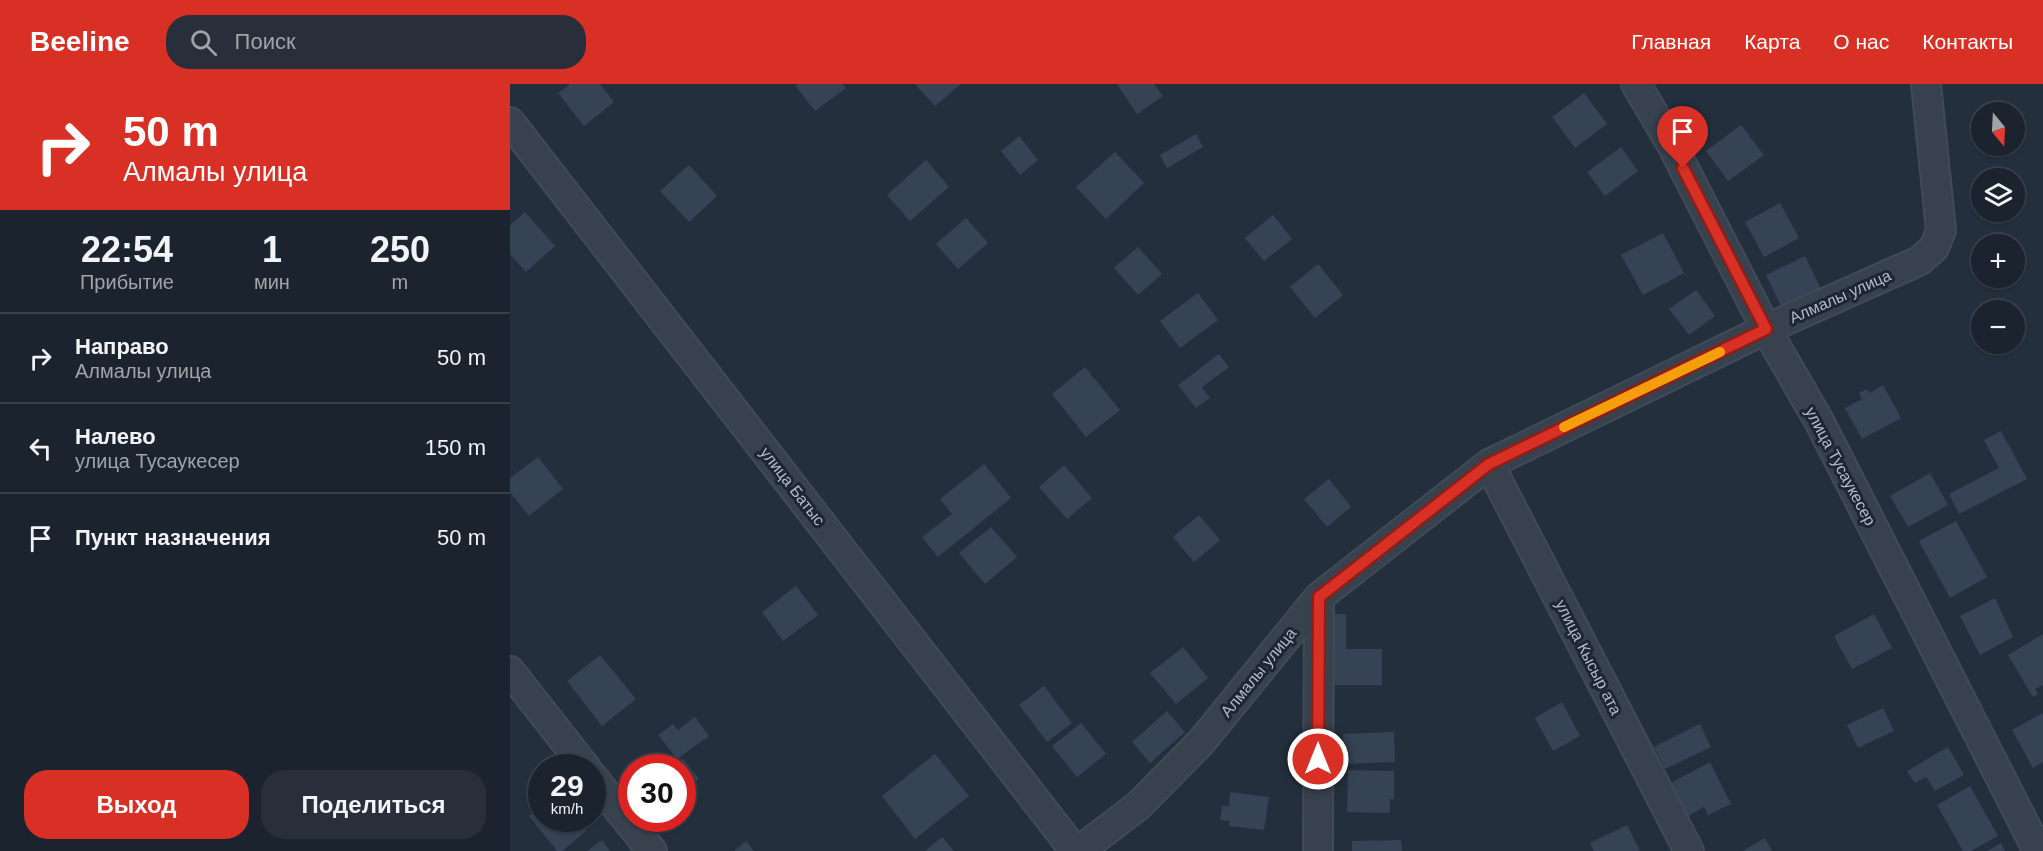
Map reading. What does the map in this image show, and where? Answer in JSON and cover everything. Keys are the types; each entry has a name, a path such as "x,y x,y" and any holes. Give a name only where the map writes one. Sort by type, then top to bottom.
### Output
{"street":[{"name":"улица Тусаукесер","path":"1636,84 1673,147 1766,329 1819,422 2038,851"},
{"name":"Алмалы улица","path":"1077,851 1138,806 1202,741 1319,597 1489,464 1766,329 1918,261 1934,248 1941,230 1926,84"},
{"name":"улица Батыс","path":"510,122 1077,851"},
{"name":"улица Кысыр ата","path":"1489,464 1689,851"},
{"path":"1318,851 1319,597"},
{"path":"510,671 575,754"},
{"path":"606,794 652,851"}],"building":[{"path":"570,84 600,84 614,102 584,126 558,93"},
{"path":"843,84 846,88 815,111 795,85"},
{"path":"915,84 961,84 935,106"},
{"path":"1117,84 1154,84 1163,96 1137,114"},
{"path":"1584,93 1607,124 1575,148 1552,117"},
{"path":"1741,125 1764,155 1728,181 1706,151"},
{"path":"1196,134 1203,147 1167,168 1160,155"},
{"path":"1019,136 1038,160 1020,175 1001,151"},
{"path":"1621,147 1638,171 1605,196 1587,172"},
{"path":"1115,152 1144,183 1106,219 1076,187"},
{"path":"926,160 949,187 910,221 887,195"},
{"path":"689,165 717,196 689,222 660,191"},
{"path":"1780,203 1799,238 1764,257 1745,222"},
{"path":"525,212 555,246 526,272 510,254 510,225"},
{"path":"1273,215 1292,239 1264,261 1245,238"},
{"path":"966,218 988,243 958,269 936,244"},
{"path":"1663,233 1684,273 1643,295 1621,255"},
{"path":"1138,247 1162,274 1138,295 1114,268"},
{"path":"1805,256 1824,295 1785,314 1766,275"},
{"path":"1318,264 1343,295 1315,318 1290,287"},
{"path":"1696,290 1715,316 1689,335 1669,309"},
{"path":"1198,293 1218,320 1180,348 1160,321"},
{"path":"1219,354 1229,367 1202,387 1210,398 1196,408 1178,385"},
{"path":"1085,367 1120,410 1086,437 1052,394"},
{"path":"1883,385 1901,418 1862,439 1845,408 1862,399 1859,393 1867,389 1870,393"},
{"path":"2001,431 2027,479 1959,514 1949,494 1999,468 1984,440"},
{"path":"538,457 563,489 529,516 510,492 510,478"},
{"path":"984,464 1011,498 938,557 922,537 952,514 940,499"},
{"path":"1064,465 1092,498 1067,519 1039,487"},
{"path":"1930,473 1948,505 1908,527 1890,496"},
{"path":"1329,479 1351,507 1327,527 1304,499"},
{"path":"1199,515 1220,540 1194,562 1173,537"},
{"path":"1956,521 1987,577 1950,598 1919,541"},
{"path":"991,527 1017,557 985,584 959,553"},
{"path":"796,586 818,615 783,641 762,612"},
{"path":"1995,598 2013,637 1980,655 1960,616"},
{"path":"1332,614 1346,614 1346,649 1382,649 1382,685 1332,685"},
{"path":"1874,614 1892,648 1852,669 1834,636"},
{"path":"2043,634 2043,685 2035,689 2038,694 2033,697 2008,655"},
{"path":"1183,647 1208,678 1176,704 1150,673"},
{"path":"600,655 636,699 602,726 567,681"},
{"path":"1044,686 1072,723 1047,742 1019,705"},
{"path":"1562,702 1580,736 1553,751 1535,718"},
{"path":"1883,708 1894,731 1858,748 1847,725"},
{"path":"1167,711 1185,732 1150,763 1132,742"},
{"path":"2043,713 2043,762 2033,768 2012,730"},
{"path":"695,717 709,736 684,754 673,754 658,735 673,724 678,730"},
{"path":"1081,723 1106,754 1077,777 1052,746"},
{"path":"1700,724 1711,747 1665,769 1654,747"},
{"path":"1394,732 1395,762 1344,764 1343,734"},
{"path":"1948,747 1964,775 1935,791 1926,777 1915,783 1907,771"},
{"path":"935,754 969,796 915,839 882,796"},
{"path":"1710,762 1731,804 1708,815 1704,807 1688,816 1671,783"},
{"path":"1348,770 1394,771 1394,799 1390,799 1390,813 1347,812"},
{"path":"1970,786 1998,836 1971,851 1963,851 1937,805"},
{"path":"1230,792 1269,797 1264,830 1229,826 1230,821 1220,820 1222,806 1229,806"},
{"path":"1627,825 1640,851 1594,851 1590,843"},
{"path":"542,832 585,832 562,851 557,851"},
{"path":"942,837 954,851 925,851"},
{"path":"1765,838 1772,851 1743,851"},
{"path":"602,840 610,851 587,851"},
{"path":"1401,840 1402,851 1352,851 1352,841"},
{"path":"746,841 754,851 734,851"},
{"path":"2001,843 2005,851 1987,851"}],"slow traffic":[{"path":"1564,427 1720,352"}],"route":[{"path":"1318,759 1319,597 1489,464 1766,329 1683,168"}]}
